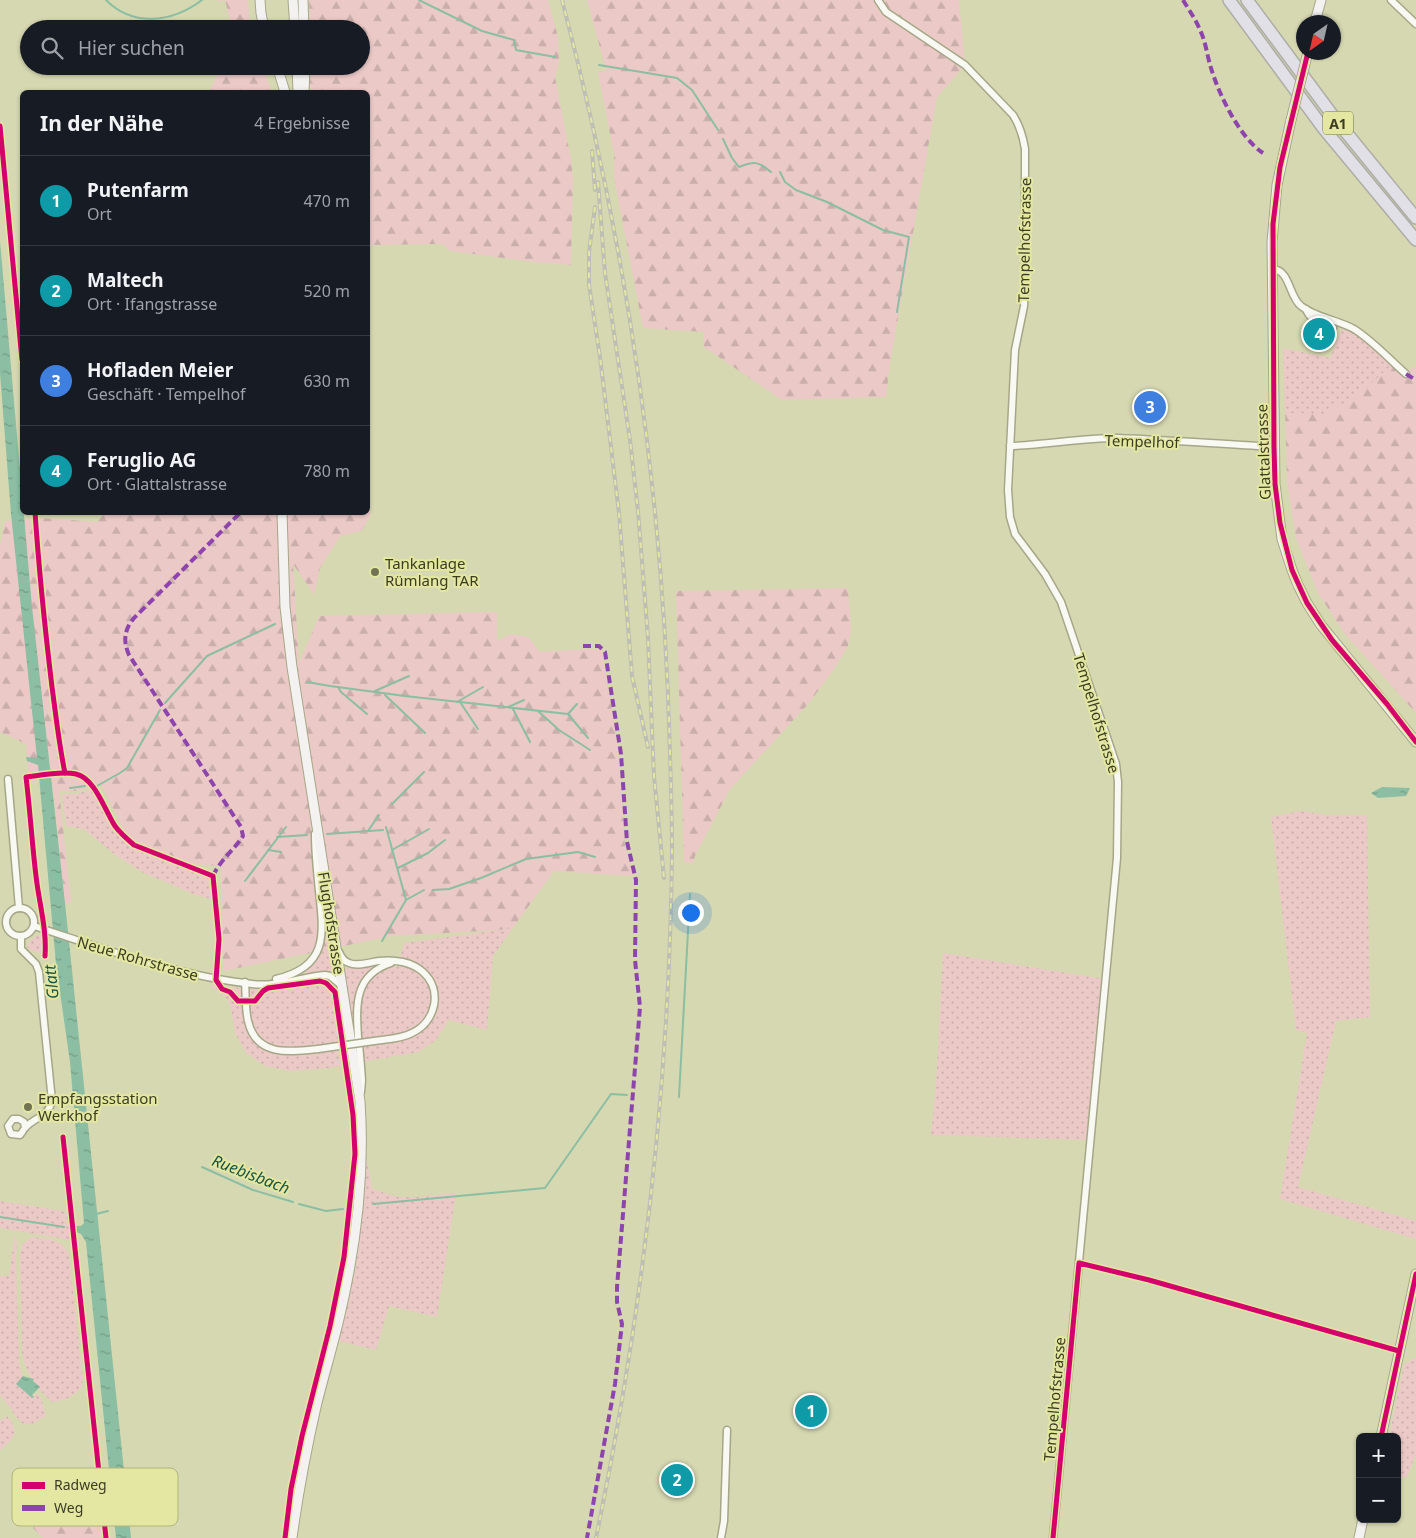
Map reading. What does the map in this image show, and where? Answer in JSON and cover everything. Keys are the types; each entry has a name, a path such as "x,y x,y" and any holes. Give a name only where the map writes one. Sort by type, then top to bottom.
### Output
{"highway":[{"name":"A1","path":"1229,0 1324,129 1416,240"},
{"name":"A1","path":"1247,0 1330,112 1416,218"}],"main road":[{"path":"260,0 262,20"},
{"path":"293,0 294,20"},
{"path":"303,0 304,20"},
{"path":"1318,15 1321,0"},
{"name":"Glattalstrasse","path":"1306,60 1291,120 1276,195 1273,234 1274,447 1276,493 1281,531 1287,556 1307,603 1332,640 1387,704 1416,742"},
{"path":"280,75 284,90"},
{"path":"297,75 298,90"},
{"path":"304,90 305,75"},
{"name":"Flughofstrasse","path":"282,515 288,629 296,698 360,1101 362,1142 354,1247 339,1318 307,1447 292,1538"},
{"path":"1382,1433 1416,1274"},
{"path":"1359,1538 1362,1523"}],"street":[{"name":"Tempelhofstrasse","path":"878,0 886,12 964,65 1013,115 1019,124 1023,136 1025,149 1025,284 1024,306 1015,350 1008,490 1010,517 1015,534 1045,574 1061,602 1116,764 1118,782 1117,858 1054,1538"},
{"path":"1392,0 1416,24"},
{"path":"1272,269 1279,270 1285,276 1295,299 1306,309 1360,333 1406,374"},
{"path":"1306,309 1311,319 1333,328"},
{"name":"Tempelhof","path":"1010,446 1117,438 1274,447"},
{"path":"8,779 19,908"},
{"name":"Neue Rohrstrasse","path":"244,982 288,976 310,962 319,948 323,932 323,922 314,855 316,820"},
{"path":"19,908 30,912 34,919 34,926 30,932 21,936 10,933 6,923 10,913 19,908"},
{"name":"Neue Rohrstrasse","path":"34,926 168,968 216,980 252,984 273,983 325,975 330,976 342,986"},
{"path":"21,936 21,949 36,964 39,972 52,1101 50,1109 25,1128"},
{"path":"244,982 248,1022 252,1031 258,1040 271,1048 282,1051 318,1049 398,1038 412,1034 426,1022 434,1008 434,992 432,983 426,974 412,964 382,961 348,963 341,958 336,946"},
{"path":"360,1101 362,1080 356,1009 359,991 373,972 395,962"},
{"path":"721,1538 724,1521 727,1430"}],"green space":[{"path":"225,0 248,0 249,20 230,20"},
{"path":"309,0 548,0 558,37 559,62 555,77 571,159 573,180 571,265 450,251 442,244 370,245 370,90 312,90 312,88 308,88 309,75 370,75 370,20 310,20"},
{"path":"587,0 959,0 965,65 937,97 890,363 886,397 782,400 704,347 704,332 643,328 614,177 614,154 598,72 606,70"},
{"path":"218,75 265,75 271,90 210,90"},
{"path":"1343,326 1352,330 1393,364 1357,396 1324,414 1285,413 1283,348 1330,358"},
{"path":"1393,364 1401,372 1416,367 1416,713 1345,634 1318,593 1296,538 1287,481 1285,413 1324,414 1357,396"},
{"path":"103,515 370,515 361,531 340,536 320,568 314,594 293,564 299,663 319,616 493,612 497,613 497,641 511,634 528,637 540,652 602,650 618,748 625,846 633,876 554,871 515,925 500,930 392,936 223,971 221,866 191,864 134,840 123,828 100,783 77,791 59,791 71,902 65,904 53,788 49,771 28,771 26,744 0,732 0,547 5,521 40,518 97,522"},
{"path":"848,588 851,630 848,646 810,702 730,789 693,863 684,862 676,591"},
{"path":"92,788 111,822 130,844 138,850 209,878 212,899 196,895 142,872 114,854 84,829 66,826 62,794 78,794"},
{"path":"1301,811 1327,815 1367,815 1370,1017 1336,1021 1298,1187 1416,1221 1416,1239 1280,1199 1307,1033 1296,1030 1271,817"},
{"path":"515,925 493,956 487,1030 449,1020 436,1040 418,1052 328,1068 290,1071 265,1066 246,1053 235,1033 231,1007 227,999 209,985 270,991 295,988 330,933 335,970 375,965 398,967 404,943 500,930"},
{"path":"36,936 41,936 43,953 32,951 27,947 29,942"},
{"path":"943,953 1104,979 1088,1140 931,1135 936,1085"},
{"path":"366,1154 372,1189 397,1197 421,1197 456,1193 437,1317 389,1306 376,1350 339,1341 356,1266 362,1216"},
{"path":"0,1201 63,1211 70,1218 72,1240 0,1228"},
{"path":"15,1234 17,1241 19,1363 24,1383 34,1397 37,1393 40,1396 46,1416 32,1424 23,1424 0,1395 0,1276 9,1276"},
{"path":"31,1237 54,1240 63,1246 69,1255 83,1380 79,1390 71,1396 52,1402 32,1380 22,1352 20,1257 22,1245"},
{"path":"1416,1358 1416,1454 1407,1477 1401,1477 1401,1433 1390,1433 1404,1365"},
{"path":"7,1416 14,1427 14,1435 0,1450 0,1421"},
{"path":"33,1526 104,1526 105,1538 43,1538"}],"water":[{"path":"0,241 20,470 20,515 24,515 32,607 124,1468 109,1468 86,1242 81,1234 76,1232 75,1226 81,1226 84,1223 70,1062 56,964 38,765 27,761 26,757 37,758 11,514 0,373"},
{"path":"1382,787 1410,788 1406,796 1378,798 1371,793"},
{"path":"23,1376 34,1379 33,1381 40,1387 32,1395 34,1397 32,1398 16,1384"},
{"path":"115,1526 130,1526 131,1538 116,1538"}],"waterway":[{"path":"106,0 117,9 129,15 154,19 179,13 202,0"},
{"path":"419,0 482,31 514,40 516,50 555,57"},
{"path":"599,65 677,78 692,90 718,130"},
{"path":"723,139 732,158 739,167 756,163 771,172"},
{"path":"780,172 785,182 796,190 827,202 883,230 909,237 897,312"},
{"path":"165,703 207,656 275,624"},
{"path":"375,691 409,676"},
{"path":"307,682 405,696 568,714 588,738"},
{"path":"338,687 341,692 367,714"},
{"path":"457,702 483,687"},
{"path":"385,695 425,733"},
{"path":"508,707 524,700"},
{"path":"460,702 478,729"},
{"path":"568,714 577,704"},
{"path":"513,709 530,742"},
{"path":"97,786 127,768 160,710"},
{"path":"538,711 559,730 590,750"},
{"path":"392,804 424,772"},
{"path":"70,788 85,786"},
{"path":"368,831 379,815"},
{"path":"245,881 286,827"},
{"path":"386,827 406,900"},
{"path":"392,850 429,829"},
{"path":"327,834 383,830"},
{"path":"277,837 307,835"},
{"path":"398,868 428,853 445,840"},
{"path":"268,850 281,852"},
{"path":"433,890 449,889 526,859 578,852 595,857"},
{"path":"382,941 406,900 424,890"},
{"path":"679,1097 690,894"},
{"path":"373,1204 545,1188 611,1094 627,1095"},
{"name":"Ruebisbach","path":"202,1167 253,1190 293,1202"},
{"name":"Ruebisbach","path":"299,1204 326,1211 343,1209"},
{"name":"Ruebisbach","path":"96,1214 108,1211"},
{"path":"0,1217 64,1227"}],"railway":[{"path":"562,0 605,186 638,374 660,564 666,659 671,802 672,849 666,1023 651,1195 627,1367 613,1453 596,1538"},
{"path":"592,151 595,190"},
{"path":"598,182 605,273 630,440 638,511 648,638 654,776 664,878"},
{"path":"595,207 589,252 589,285 600,357 619,513 632,676 648,747"}],"marked path":[{"path":"1183,0 1202,35 1215,79 1231,115 1246,137 1263,153"},
{"path":"1406,374 1416,380"},
{"path":"213,876 219,865 243,836 241,827 129,655 126,645 126,631 134,618 238,515"},
{"path":"583,646 599,646 605,652 621,754 627,842 636,880 635,960 640,1007 617,1287 617,1302 622,1324 615,1384 587,1538"}],"cycle path":[{"path":"1306,60 1280,167 1273,224 1274,447 1275,484 1280,523 1292,570 1307,603 1332,640 1387,704 1416,742"},
{"path":"0,126 20,339"},
{"path":"35,515 49,665 65,773"},
{"path":"45,956 44,926 36,876 26,777 70,773 83,777 89,782 115,826 134,845 213,876 219,939 216,980 222,989 230,992 238,1001 255,1001 268,988 320,981 326,983 335,992 353,1115 355,1154 344,1257 330,1326 302,1436 291,1489 285,1538"},
{"path":"63,1137 98,1468"},
{"path":"1053,1538 1079,1263 1149,1280 1399,1351"},
{"path":"1382,1433 1416,1274"},
{"path":"105,1526 106,1538"}],"place":[{"name":"Feruglio AG","path":"1319,334"},
{"name":"Hofladen Meier","path":"1150,407"},
{"name":"Tankanlage Rümlang TAR","path":"375,572"},
{"name":"Empfangsstation Werkhof","path":"28,1107"},
{"name":"Putenfarm","path":"811,1411"},
{"name":"Maltech","path":"677,1480"}],"water label":[{"name":"Glatt","path":"51,982"}]}
